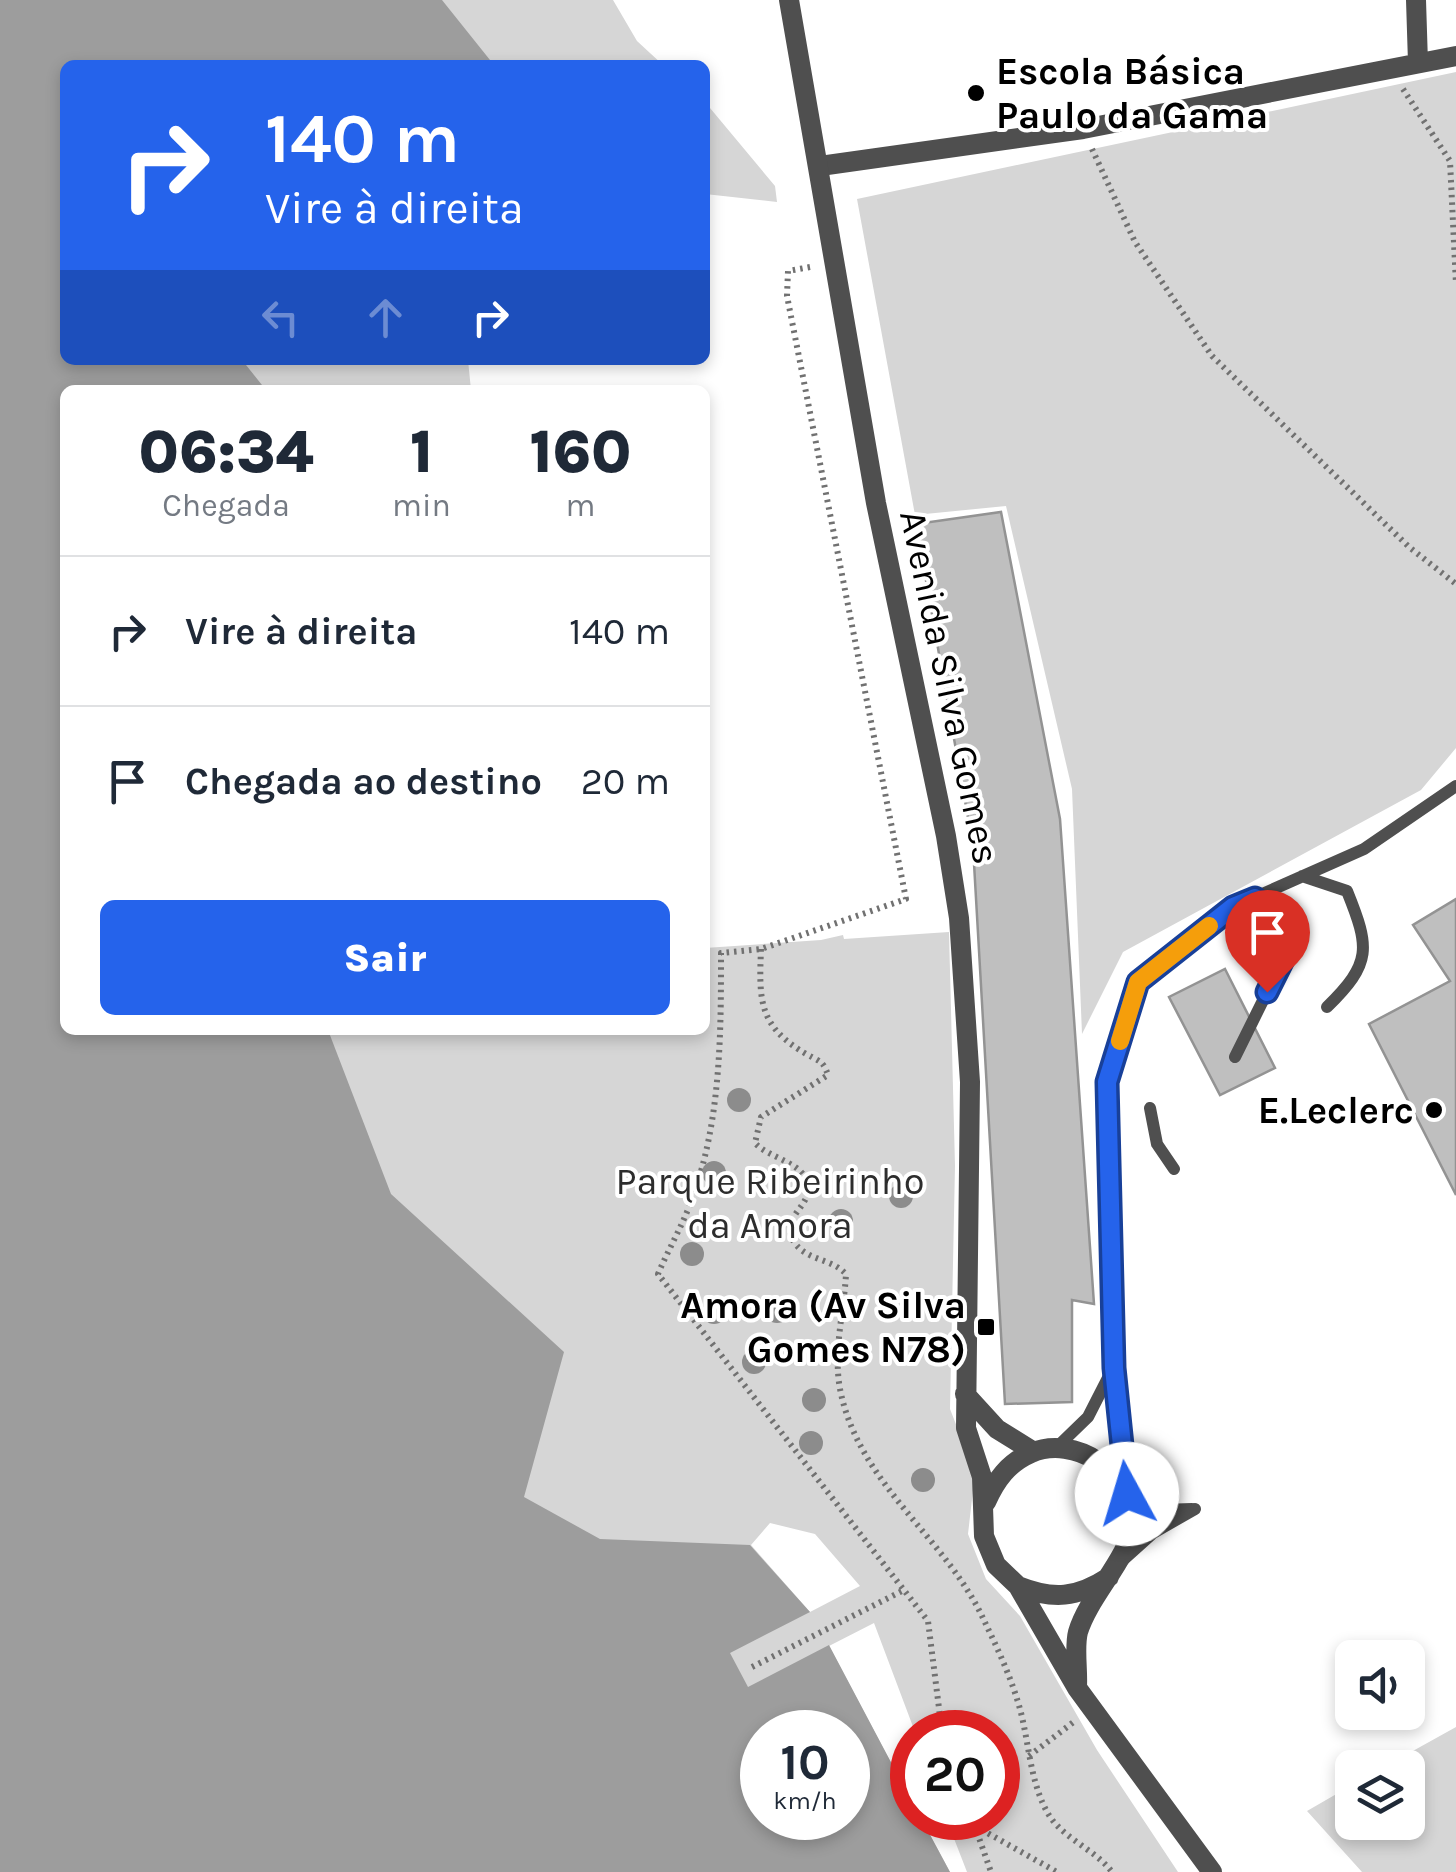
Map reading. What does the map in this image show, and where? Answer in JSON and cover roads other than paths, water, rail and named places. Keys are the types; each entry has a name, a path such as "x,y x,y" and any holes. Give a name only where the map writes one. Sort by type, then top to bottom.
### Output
{"street":[{"name":"Avenida Silva Gomes","path":"790,0 876,503 946,836 959,918 970,1082 966,1428 982,1477 985,1506"},
{"path":"1416,0 1418,63"},
{"path":"820,166 1083,129 1456,56"},
{"path":"965,1394 989,1423 1034,1452"},
{"path":"1078,1688 1078,1633 1116,1569 1132,1532 1128,1498 1110,1470 1085,1453 1056,1448 1034,1452 1012,1464 994,1483 985,1506 984,1536 996,1565 1018,1586 1078,1688 1212,1872"},
{"path":"1018,1586 1040,1595 1065,1597 1089,1590 1116,1569"}],"lane":[{"path":"1116,1569 1153,1533 1195,1509 1161,1510 1128,1498 1114,1368 1107,1082 1138,982 1233,907 1364,849 1456,786"},
{"path":"1302,876 1346,892 1364,936 1357,978 1327,1007"},
{"path":"1235,1057 1283,960 1255,898"},
{"path":"1150,1108 1157,1144 1174,1169"},
{"path":"1056,1448 1088,1416 1114,1368"}],"place":[{"name":"Escola Básica Paulo da Gama","path":"976,93"},
{"name":"E.Leclerc","path":"1434,1110"},
{"name":"Amora (Av Silva Gomes N78)","path":"986,1327"}],"park label":[{"name":"Parque Ribeirinho da Amora","path":"770,1203"}]}
